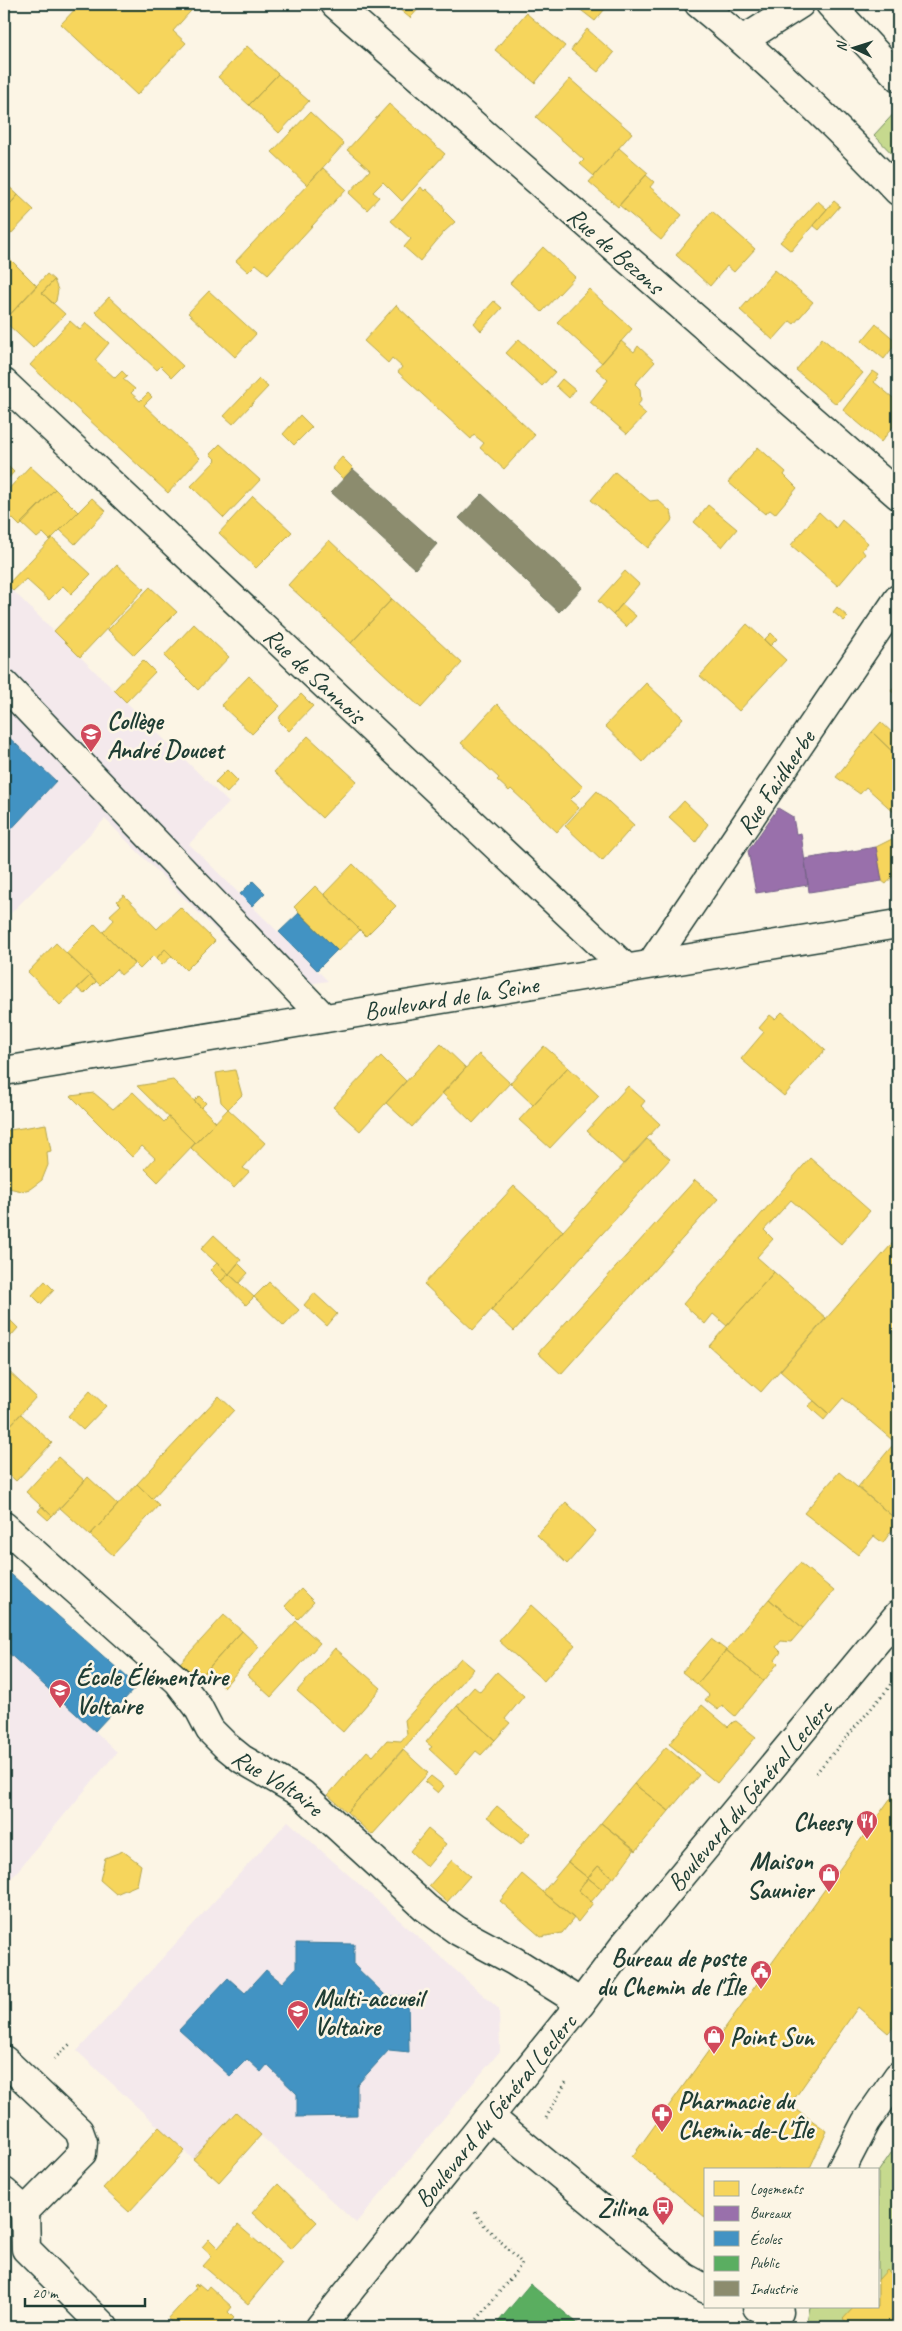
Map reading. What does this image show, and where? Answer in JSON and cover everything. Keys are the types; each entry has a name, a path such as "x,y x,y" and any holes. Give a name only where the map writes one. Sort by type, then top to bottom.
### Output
{"street":[{"name":"Rue de Bezons","path":"335,4 898,495"},
{"path":"699,4 742,39 829,119 898,191"},
{"path":"742,39 800,4"},
{"path":"830,4 898,77"},
{"name":"Rue de Sannois","path":"4,383 638,966"},
{"name":"Rue Faidherbe","path":"638,966 898,599"},
{"path":"4,684 324,1018"},
{"name":"Boulevard de la Seine","path":"4,1071 898,924"},
{"name":"Rue Voltaire","path":"4,1526 178,1681 198,1707 210,1730 242,1759 302,1794 426,1908 458,1931 514,1961 581,2004"},
{"name":"Boulevard du Général Leclerc","path":"320,2327 581,2004 625,1944 898,1615"},
{"path":"4,2060 79,2131 83,2142 82,2154 25,2211"},
{"path":"842,2168 866,2122 898,2076"},
{"path":"490,2117 684,2277 704,2288"},
{"path":"4,2192 25,2211 26,2249 104,2327"}],"path":[{"path":"471,2327 522,2264 514,2253 480,2221 475,2212"}],"shaded area":[{"name":"Collège André Doucet","path":"4,582 229,803 189,844 328,981 275,989 105,819 4,920"},
{"name":"École Élémentaire Voltaire","path":"4,1568 137,1686 95,1731 117,1752 4,1887"},
{"name":"Multi-accueil Voltaire","path":"288,1821 499,2009 500,2051 356,2223 236,2113 193,2159 77,2051"}],"green space":[{"path":"898,109 898,160 874,135"},
{"path":"898,2143 898,2327 806,2327 810,2308 880,2308 880,2169"}],"building: Logements":[{"path":"80,4 197,4 173,31 186,43 137,95 61,24"},
{"path":"393,4 423,4 410,18"},
{"path":"573,4 609,4 595,21"},
{"path":"526,13 565,46 535,83 495,50"},
{"path":"587,29 614,53 598,72 571,50"},
{"path":"247,46 278,74 249,105 218,77"},
{"path":"278,74 309,101 279,133 249,105"},
{"path":"570,79 632,133 594,176 580,164 584,160 536,117"},
{"path":"389,104 445,154 402,201 383,182 373,192 379,197 367,210 349,193 370,170 347,150"},
{"path":"310,112 344,144 307,185 272,152"},
{"path":"619,148 648,173 618,207 589,182"},
{"path":"323,168 346,189 268,274 256,264 248,272 236,261"},
{"path":"646,175 654,182 650,187 682,215 661,240 619,205"},
{"path":"4,182 18,195 4,211"},
{"path":"421,187 424,191 426,189 442,204 444,211 455,222 444,232 420,261 404,247 411,239 391,221"},
{"path":"18,195 34,210 7,238 4,235 4,211"},
{"path":"818,201 827,209 791,251 780,242"},
{"path":"834,201 840,206 819,230 813,225"},
{"path":"712,211 755,249 734,272 727,266 710,286 676,255"},
{"path":"543,247 575,277 542,312 510,283"},
{"path":"10,259 37,286 4,321 4,265"},
{"path":"775,270 813,302 794,324 790,321 773,340 740,310"},
{"path":"47,274 54,280 42,293 65,314 33,348 4,321"},
{"path":"54,280 58,290 56,301 53,304 42,293"},
{"path":"589,289 632,329 602,363 557,322"},
{"path":"209,291 256,334 235,357 188,313"},
{"path":"109,297 183,366 172,377 161,366 157,370 95,312"},
{"path":"494,301 502,308 481,331 474,323"},
{"path":"396,305 535,435 504,469 480,448 484,443 474,435 471,439 398,372 402,367 392,358 388,363 364,341"},
{"path":"70,321 80,330 86,323 109,343 95,360 115,378 122,371 127,376 123,379 135,389 131,393 140,401 148,393 152,397 144,405 200,458 168,493 30,365"},
{"path":"876,324 897,342 884,359 862,341"},
{"path":"822,338 863,373 836,404 796,370"},
{"path":"519,339 555,372 542,386 506,353"},
{"path":"621,341 634,352 638,346 655,362 635,384 640,389 641,401 637,406 646,414 627,434 590,402 608,380 596,369"},
{"path":"873,371 879,375 874,382 898,402 894,407 898,411 898,420 881,442 843,410"},
{"path":"259,379 268,387 233,424 224,416"},
{"path":"562,379 575,390 569,398 556,386"},
{"path":"300,415 312,427 294,445 283,434"},
{"path":"220,444 260,480 224,518 191,486 216,460 210,454"},
{"path":"758,447 786,472 784,475 797,488 775,514 770,510 765,514 728,482"},
{"path":"342,457 353,468 343,479 332,468"},
{"path":"4,462 14,472 4,483"},
{"path":"30,466 55,489 20,526 4,510 4,494"},
{"path":"615,472 650,501 658,500 671,512 673,519 648,548 591,500"},
{"path":"55,489 78,512 50,540 43,533 37,538 21,523"},
{"path":"253,496 292,532 256,568 219,533"},
{"path":"92,498 106,511 75,544 60,530"},
{"path":"708,505 737,529 722,547 694,522"},
{"path":"819,512 836,528 842,520 868,543 862,550 865,554 838,586 791,545"},
{"path":"52,538 91,574 71,594 63,586 49,600 26,579 13,591 7,585"},
{"path":"329,540 392,599 351,643 288,585"},
{"path":"117,565 144,589 80,657 54,631"},
{"path":"625,571 639,584 613,615 598,601"},
{"path":"150,587 177,612 134,655 108,630"},
{"path":"392,599 462,663 421,708 351,643"},
{"path":"622,604 636,616 626,627 613,615"},
{"path":"837,607 848,617 844,621 833,612"},
{"path":"194,624 229,657 198,690 164,656"},
{"path":"747,624 786,660 739,711 700,676"},
{"path":"771,633 777,639 770,646 764,640"},
{"path":"143,660 155,672 126,702 114,690"},
{"path":"249,676 280,706 252,734 221,705"},
{"path":"646,683 683,718 643,762 605,726"},
{"path":"898,683 898,697 891,691"},
{"path":"301,694 313,706 289,731 279,721 280,716"},
{"path":"497,704 583,787 570,800 579,808 557,832 511,789 509,791 497,780 499,778 461,743"},
{"path":"881,722 898,738 898,757 872,732"},
{"path":"872,732 898,757 898,812 896,814 866,787 860,794 836,777"},
{"path":"308,736 357,781 322,818 274,772"},
{"path":"227,770 238,781 227,793 215,782"},
{"path":"597,791 634,825 602,861 565,826"},
{"path":"684,801 708,824 696,842 669,817"},
{"path":"898,836 898,870 886,884 882,881 876,847"},
{"path":"353,864 396,906 366,936 324,894"},
{"path":"315,886 360,930 338,951 294,907"},
{"path":"124,895 157,929 180,907 215,941 186,970 165,949 156,959 153,956 140,969 103,932 114,920 110,915 121,905 117,901"},
{"path":"95,924 134,964 121,975 116,969 100,985 66,953"},
{"path":"56,943 90,976 60,1005 28,972"},
{"path":"165,949 172,956 162,965 156,959"},
{"path":"90,976 96,982 84,994 77,988"},
{"path":"782,1012 825,1050 784,1096 741,1059 764,1032 759,1028 770,1015 775,1019"},
{"path":"441,1044 466,1068 412,1127 386,1103"},
{"path":"544,1046 568,1067 533,1105 510,1083"},
{"path":"479,1054 510,1083 473,1123 442,1093"},
{"path":"381,1056 406,1081 360,1131 333,1107"},
{"path":"568,1067 599,1096 550,1148 519,1120"},
{"path":"235,1070 242,1095 228,1109 221,1102 216,1073"},
{"path":"173,1080 216,1122 195,1143 137,1086"},
{"path":"628,1086 645,1101 641,1106 660,1124 623,1164 587,1131"},
{"path":"133,1092 164,1122 169,1117 195,1143 158,1182 145,1169 155,1158 142,1146 132,1157 71,1096 94,1093 113,1109"},
{"path":"199,1096 206,1103 201,1108 194,1101"},
{"path":"228,1109 265,1143 243,1168 249,1172 234,1188 191,1148"},
{"path":"46,1124 51,1151 47,1152 48,1165 42,1180 30,1189 22,1191 4,1187 4,1131"},
{"path":"647,1139 670,1159 514,1331 491,1310"},
{"path":"810,1158 870,1211 841,1244 791,1200 764,1230 773,1239 757,1257 774,1272 727,1326 713,1314 705,1324 683,1304"},
{"path":"695,1180 718,1199 561,1374 538,1353"},
{"path":"514,1186 563,1231 473,1330 424,1284"},
{"path":"214,1235 241,1260 229,1274 201,1249"},
{"path":"898,1237 898,1327 893,1331 898,1335 898,1445 843,1398 829,1414 780,1371"},
{"path":"217,1263 229,1274 221,1281 210,1270"},
{"path":"238,1263 248,1273 239,1283 229,1274"},
{"path":"774,1272 826,1318 761,1392 709,1346"},
{"path":"229,1274 254,1297 246,1305 221,1281"},
{"path":"45,1281 54,1290 41,1304 32,1295"},
{"path":"269,1282 299,1310 284,1326 254,1297"},
{"path":"314,1293 337,1314 327,1326 304,1305"},
{"path":"9,1319 18,1328 4,1344 4,1324"},
{"path":"4,1369 36,1397 4,1432"},
{"path":"90,1391 106,1406 83,1430 68,1416"},
{"path":"219,1396 234,1410 152,1499 137,1484"},
{"path":"814,1401 829,1414 824,1420 808,1406"},
{"path":"21,1414 52,1443 16,1481 4,1470 4,1432"},
{"path":"892,1446 898,1451 898,1521 858,1487"},
{"path":"58,1457 85,1481 52,1516 26,1492"},
{"path":"839,1472 898,1521 883,1543 874,1536 858,1555 804,1513"},
{"path":"88,1477 118,1505 90,1535 60,1508"},
{"path":"137,1484 159,1505 113,1555 90,1535"},
{"path":"566,1502 596,1531 567,1564 537,1535"},
{"path":"42,1506 52,1516 48,1520 38,1511"},
{"path":"800,1563 834,1591 803,1628 769,1599"},
{"path":"301,1589 314,1602 298,1619 285,1606"},
{"path":"769,1599 803,1628 791,1642 781,1641 776,1647 781,1652 775,1660 778,1663 764,1681 726,1650"},
{"path":"531,1605 575,1645 544,1681 499,1641"},
{"path":"224,1615 242,1631 198,1680 180,1663"},
{"path":"296,1621 320,1643 271,1697 247,1675"},
{"path":"242,1631 259,1647 224,1687 211,1676 207,1681 201,1676"},
{"path":"711,1639 726,1650 697,1684 682,1672"},
{"path":"335,1648 381,1688 343,1732 297,1691"},
{"path":"726,1650 764,1681 735,1716 722,1705 718,1710 705,1700 709,1695 697,1684"},
{"path":"461,1658 474,1669 347,1812 328,1795 367,1751 373,1756 387,1740 401,1741 407,1734 405,1720"},
{"path":"497,1672 524,1696 505,1719 510,1723 495,1740 457,1706 474,1687 480,1692"},
{"path":"702,1705 728,1727 736,1721 756,1737 717,1783 669,1744"},
{"path":"457,1706 495,1740 481,1755 476,1751 456,1774 429,1749 432,1747 426,1742"},
{"path":"666,1747 699,1775 669,1811 634,1784"},
{"path":"403,1750 428,1773 372,1835 347,1812"},
{"path":"431,1776 444,1786 438,1793 425,1782"},
{"path":"634,1784 669,1811 636,1851 601,1823"},
{"path":"898,1796 898,2022 888,2033 858,2007 790,2105 827,2131 810,2168 704,2168 704,2216 632,2157 890,1799"},
{"path":"497,1806 530,1833 521,1844 487,1817"},
{"path":"601,1823 635,1849 614,1878 598,1866 588,1878 568,1862"},
{"path":"428,1829 446,1844 427,1867 410,1851"},
{"path":"123,1851 141,1865 137,1885 116,1894 100,1880 105,1858"},
{"path":"452,1860 470,1876 447,1902 429,1886"},
{"path":"568,1862 588,1878 578,1890 593,1903 578,1922 543,1892"},
{"path":"598,1866 612,1877 602,1889 588,1878"},
{"path":"522,1874 574,1918 562,1933 541,1937 500,1901"},
{"path":"588,1878 602,1889 591,1902 578,1890"},
{"path":"236,2112 261,2135 219,2182 193,2159"},
{"path":"159,2127 185,2151 129,2212 103,2188"},
{"path":"278,2184 317,2222 291,2249 252,2213"},
{"path":"238,2225 282,2263 248,2304 203,2266 212,2256 202,2247 209,2239 218,2248"},
{"path":"887,2270 898,2280 898,2327 853,2327 843,2319 853,2308 880,2308 880,2278"},
{"path":"196,2284 198,2286 199,2284 206,2290 209,2286 232,2307 228,2312 234,2318 225,2327 177,2327 168,2319 196,2288 194,2286"}],"building: Bureaux":[{"path":"778,808 793,817 796,834 801,833 808,885 756,893 748,851"},
{"path":"876,847 882,881 809,892 805,859"}],"building: Écoles":[{"path":"4,733 56,781 4,837"},
{"path":"253,881 265,893 252,906 240,894"},
{"path":"299,913 337,950 317,970 279,932"},
{"path":"4,1568 137,1686 95,1731 4,1649"},
{"path":"296,1943 354,1944 354,1965 386,1996 408,1996 409,2052 389,2050 357,2085 357,2116 297,2117 297,2094 267,2065 261,2072 247,2059 230,2076 179,2030 228,1978 245,1993 266,1970 282,1983 296,1968"}],"building: Public":[{"path":"530,2284 582,2327 494,2327"}],"building: Industrie":[{"path":"353,469 437,544 415,569 331,492"},
{"path":"482,494 583,587 559,612 459,518"}],"place":[{"name":"Collège André Doucet","path":"91,753"},
{"name":"École Élémentaire Voltaire","path":"60,1709"},
{"name":"Cheesy","path":"867,1840"},
{"name":"Maison Saunier","path":"829,1893"},
{"name":"Bureau de poste du Chemin de l'Île","path":"761,1990"},
{"name":"Multi-accueil Voltaire","path":"298,2030"},
{"name":"Point Sun","path":"714,2055"},
{"name":"Pharmacie du Chemin-de-L'Île","path":"662,2133"},
{"name":"Zilina","path":"663,2226"}]}
